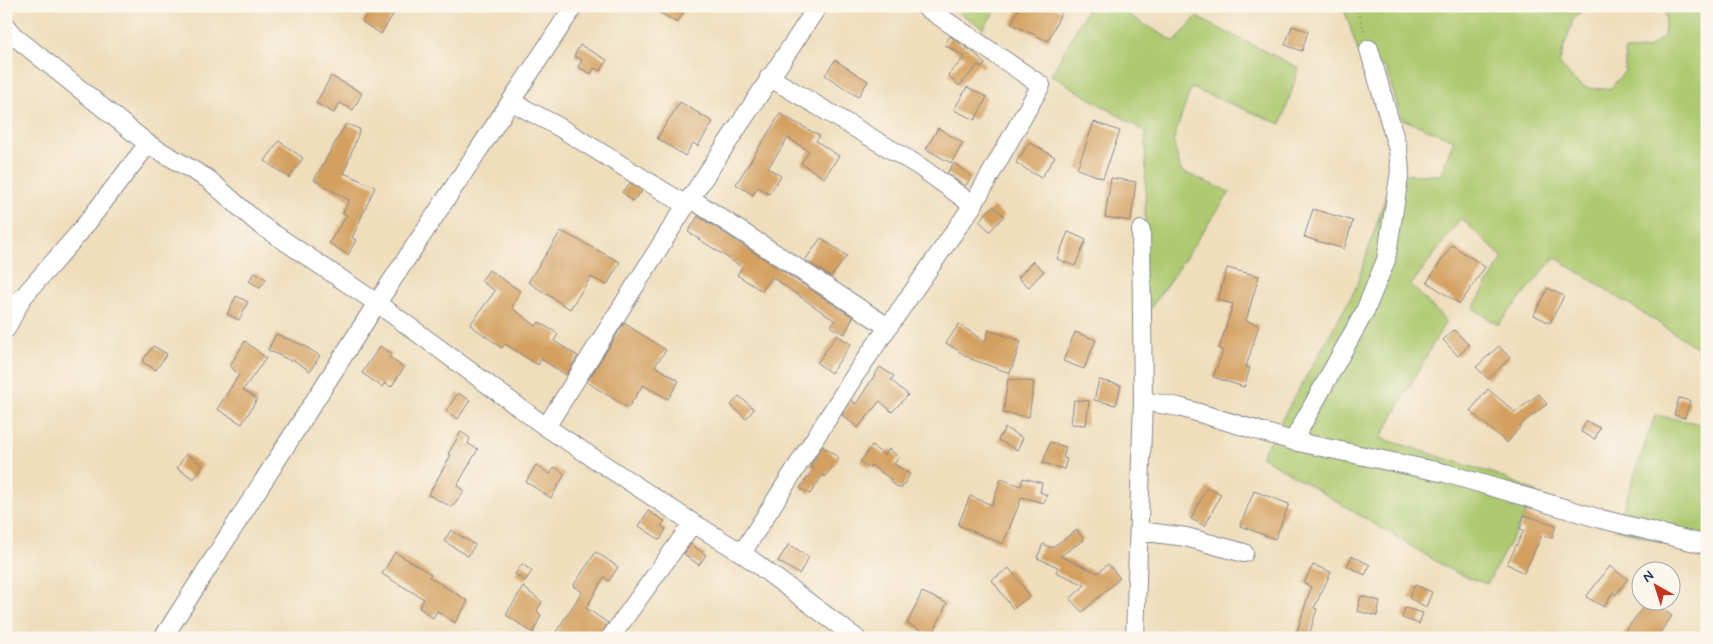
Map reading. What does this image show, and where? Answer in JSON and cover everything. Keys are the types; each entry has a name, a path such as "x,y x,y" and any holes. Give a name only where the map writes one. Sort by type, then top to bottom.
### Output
{"street":[{"path":"162,638 376,303 512,102 574,6"},
{"path":"546,427 688,202 769,77 818,6"},
{"path":"742,553 857,372 973,205 1041,85 924,6"},
{"path":"6,26 14,36 148,144 208,179 259,224 376,303 546,427 742,553 856,638"},
{"path":"1293,442 1365,311 1386,260 1400,171 1398,150 1369,49"},
{"path":"769,77 919,166 973,205"},
{"path":"512,102 688,202 888,327"},
{"path":"6,329 22,298 79,233 148,144"},
{"path":"1134,638 1143,401 1141,230"},
{"path":"1143,401 1179,407 1293,442 1445,473 1602,519 1707,545"},
{"path":"610,638 693,523"},
{"path":"1139,531 1186,537 1244,553"}],"path":[{"path":"1357,6 1369,49"}],"green space":[{"path":"949,6 999,6 983,28"},
{"path":"1089,6 1130,6 1127,14 1175,42 1196,17 1299,68 1281,124 1191,88 1173,141 1181,171 1230,192 1144,318 1146,132 1051,75"},
{"path":"1343,6 1586,6 1573,20 1559,63 1576,82 1593,89 1601,89 1611,88 1625,71 1625,50 1647,49 1664,36 1666,15 1661,6 1707,6 1707,354 1555,257 1498,325 1473,308 1503,258 1461,218 1411,285 1446,321 1381,438 1495,474 1537,492 1487,584 1454,572 1261,456 1355,290 1393,174 1440,175 1454,140 1402,119 1386,69 1358,51"},
{"path":"1655,415 1707,425 1707,555 1616,529"}],"building":[{"path":"378,6 382,6 394,13 381,34 362,22 370,8 375,11"},
{"path":"649,6 687,6 677,23"},
{"path":"1020,6 1050,6 1062,11 1048,41 1011,24"},
{"path":"1292,26 1308,31 1302,51 1285,45"},
{"path":"950,36 973,52 985,64 982,68 978,65 959,86 948,75 965,57 945,45"},
{"path":"580,45 607,60 601,71 594,68 591,74 578,67 582,60 574,56"},
{"path":"835,60 868,81 858,97 825,75"},
{"path":"331,76 362,93 353,110 340,103 334,113 316,103"},
{"path":"967,87 987,97 975,120 954,110"},
{"path":"680,102 713,122 698,146 693,143 685,156 657,138"},
{"path":"780,114 820,136 816,141 839,156 824,178 801,163 809,151 788,138 768,168 781,176 769,194 758,187 753,195 736,184"},
{"path":"1094,122 1120,131 1103,178 1077,169"},
{"path":"346,124 360,129 344,173 375,187 352,238 356,240 348,255 329,243 347,215 343,213 349,200 314,180"},
{"path":"938,128 963,143 951,163 926,149"},
{"path":"279,141 303,158 289,178 265,161"},
{"path":"1029,142 1055,157 1041,178 1016,163"},
{"path":"954,163 972,177 965,186 947,173"},
{"path":"1111,178 1136,182 1131,221 1105,217"},
{"path":"630,183 642,191 632,201 622,192"},
{"path":"993,206 1004,216 990,231 979,221"},
{"path":"1313,209 1353,221 1344,249 1304,237"},
{"path":"698,216 853,317 845,334 831,327 834,320 772,277 762,291 737,275 742,267 688,232"},
{"path":"561,231 620,262 607,285 591,277 570,309 528,282"},
{"path":"1068,232 1086,240 1075,266 1057,259"},
{"path":"821,238 847,256 831,277 805,260"},
{"path":"1452,245 1485,267 1460,304 1427,282"},
{"path":"1033,261 1044,271 1029,287 1018,278"},
{"path":"1227,268 1259,276 1246,321 1259,325 1246,367 1250,368 1244,387 1213,377 1223,351 1219,349 1233,304 1218,300"},
{"path":"489,270 520,291 512,308 536,326 539,322 558,334 554,341 578,356 566,375 541,359 538,365 505,344 502,348 470,325 495,291 481,281"},
{"path":"255,272 266,279 260,288 249,281"},
{"path":"1548,288 1564,296 1550,323 1534,315"},
{"path":"236,296 248,302 239,320 227,314"},
{"path":"624,323 666,350 655,366 679,381 668,399 643,385 628,408 587,382"},
{"path":"959,324 985,342 989,330 1021,341 1010,373 971,359 946,343"},
{"path":"1454,330 1469,345 1458,356 1443,340"},
{"path":"1075,332 1096,340 1084,369 1063,361"},
{"path":"276,334 305,346 320,356 310,371 292,359 291,361 268,350"},
{"path":"837,335 851,344 831,373 817,363"},
{"path":"245,341 266,358 243,390 257,399 242,424 217,409 239,375 230,366"},
{"path":"153,346 167,354 156,370 142,362"},
{"path":"380,346 392,354 389,357 404,368 391,387 385,383 382,387 362,373"},
{"path":"1499,346 1510,358 1488,379 1476,367"},
{"path":"880,367 894,376 891,380 908,395 892,412 880,401 858,428 842,415 852,400 856,404"},
{"path":"1008,379 1034,382 1029,417 1003,413"},
{"path":"1099,380 1121,385 1116,405 1094,400"},
{"path":"1488,389 1515,412 1539,394 1547,404 1525,421 1507,443 1470,411"},
{"path":"458,393 470,400 458,419 446,411"},
{"path":"739,396 754,409 746,419 731,405"},
{"path":"1679,398 1690,401 1685,418 1674,415"},
{"path":"1074,400 1089,401 1086,425 1071,424"},
{"path":"1586,421 1600,428 1595,439 1581,432"},
{"path":"1005,428 1023,438 1017,450 998,440"},
{"path":"461,432 470,438 468,444 478,449 457,486 464,491 452,507 428,495 451,455 448,454"},
{"path":"1050,442 1066,447 1063,458 1067,459 1064,469 1043,463"},
{"path":"822,446 839,458 825,477 823,475 810,494 800,488 814,468 810,466"},
{"path":"872,446 884,455 889,449 899,457 894,464 910,474 901,489 871,465 869,468 860,462"},
{"path":"186,454 203,465 194,479 177,468"},
{"path":"536,465 550,474 555,467 565,474 551,498 526,482"},
{"path":"1023,478 1042,483 1040,492 1047,495 1044,503 1022,497 1003,544 958,525 970,496 992,505 1001,479 1021,486"},
{"path":"1207,487 1221,494 1205,526 1191,519"},
{"path":"1254,491 1289,504 1275,539 1240,526"},
{"path":"648,511 665,521 661,526 666,529 660,540 639,526"},
{"path":"1524,515 1556,525 1552,538 1542,535 1524,573 1507,564 1524,530 1520,529"},
{"path":"451,530 475,545 468,556 444,541"},
{"path":"1077,530 1084,540 1060,556 1098,573 1108,564 1120,578 1082,612 1070,599 1085,585 1056,572 1058,567 1037,558 1043,544 1051,548"},
{"path":"691,544 706,555 699,565 684,554"},
{"path":"789,544 809,557 799,574 778,561"},
{"path":"395,552 431,574 429,577 468,601 455,623 437,611 433,618 419,608 424,599 382,574"},
{"path":"596,552 618,567 609,581 604,577 586,608 608,623 600,638 552,638 582,592 573,586"},
{"path":"1352,556 1370,565 1365,575 1347,566"},
{"path":"522,564 532,571 525,581 515,574"},
{"path":"1313,565 1331,572 1314,608 1317,609 1308,638 1295,638 1311,587 1304,583"},
{"path":"1610,566 1627,579 1616,595 1613,592 1604,607 1586,597"},
{"path":"1009,568 1030,596 1013,609 992,580"},
{"path":"1415,585 1432,592 1426,607 1409,598"},
{"path":"523,587 542,602 537,611 541,615 533,633 506,615"},
{"path":"922,592 947,603 932,636 907,624"},
{"path":"1361,596 1380,601 1377,616 1357,611"},
{"path":"1405,608 1423,613 1419,624 1402,618"},
{"path":"1640,612 1666,612 1672,616 1656,638 1620,638"}]}
